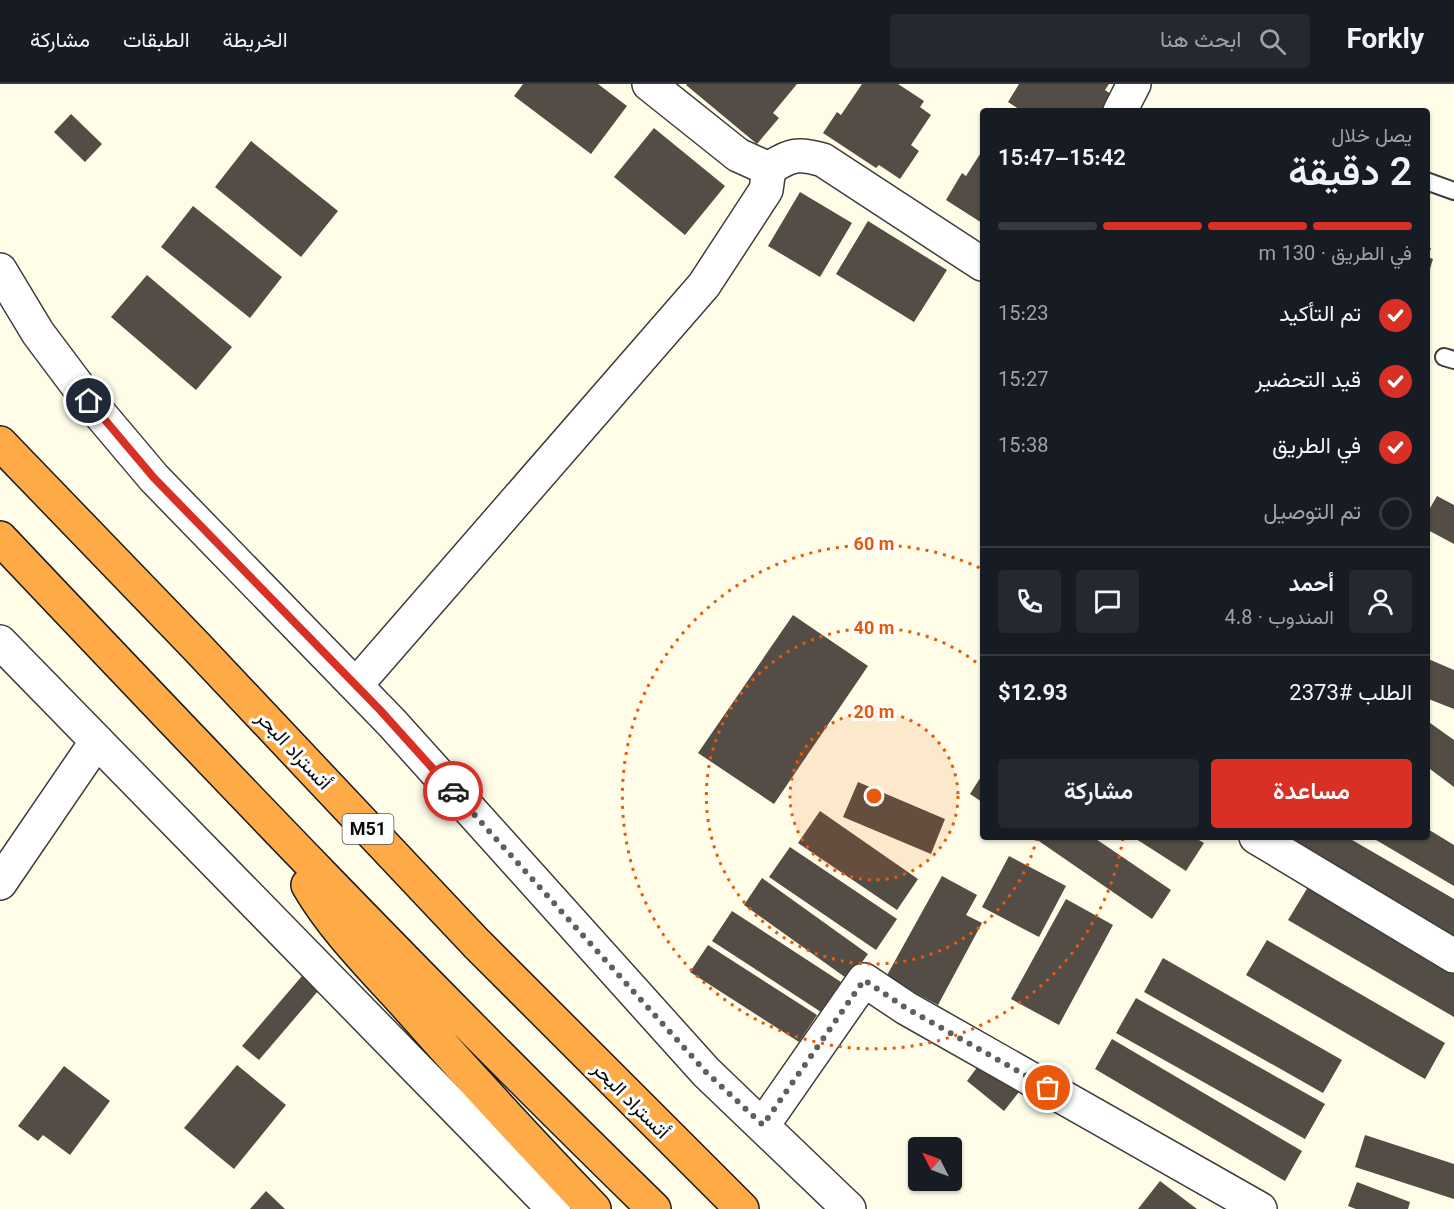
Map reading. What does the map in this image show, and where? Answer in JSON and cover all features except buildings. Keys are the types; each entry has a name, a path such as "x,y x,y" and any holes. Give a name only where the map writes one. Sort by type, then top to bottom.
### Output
{"highway":[{"name":"أتستراد البحر","path":"0,443 476,943 742,1209"},
{"path":"0,538 293,847 543,1102 654,1209"},
{"path":"293,847 305,880 317,901 367,962 502,1112 594,1209"}],"street":[{"path":"650,84 738,155 769,170"},
{"path":"1122,108 1134,88 1134,84"},
{"path":"356,685 704,285 766,190 769,170 788,158 804,154 824,160 980,263"},
{"path":"0,270 38,333 89,401 147,469 356,685 706,1072 849,1209"},
{"path":"0,642 554,1209"},
{"path":"0,883 97,741"},
{"path":"1261,840 1454,956"},
{"path":"763,1125 864,980 906,1008 1260,1209"}],"lane":[{"path":"1430,182 1454,191"}],"way so far":[{"path":"453,791 706,1072 763,1125 864,980 906,1008 1048,1088"}],"route":[{"path":"89,401 154,478 380,710 453,791"}]}
